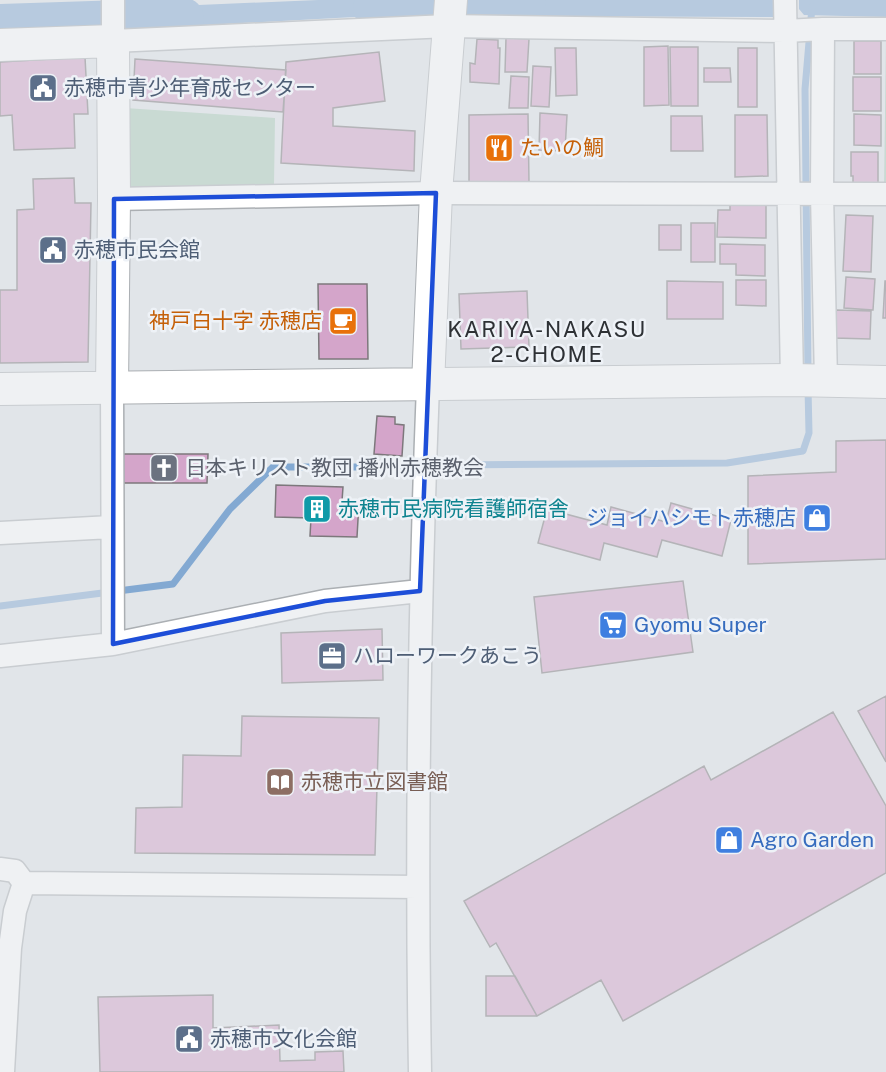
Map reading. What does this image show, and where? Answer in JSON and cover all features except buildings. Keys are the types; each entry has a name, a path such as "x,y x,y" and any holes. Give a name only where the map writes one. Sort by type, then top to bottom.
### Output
{"street":[{"path":"113,4 111,527 113,644"},
{"path":"420,1072 417,887 420,591 436,193 449,14"},
{"path":"0,45 113,41 449,14 799,23 886,29"},
{"path":"799,23 789,193 810,380"},
{"path":"799,23 822,193 810,380"},
{"path":"114,199 436,193 886,194"},
{"path":"0,388 810,380 886,382"},
{"path":"0,533 111,527"},
{"path":"0,656 113,644 325,601 420,591"},
{"path":"0,869 15,871 24,883"},
{"path":"24,883 417,887"},
{"path":"2,1067 10,948 15,911 24,883"}],"highlighted area":[{"path":"436,193 420,591 325,601 113,644 114,199"}],"green space":[{"path":"886,38 886,187 884,187"},
{"path":"125,108 275,118 274,185 126,191"}],"water":[{"path":"318,0 428,0 427,13 134,29 129,22 129,8"},
{"path":"471,0 776,0 776,17 476,16 470,12"},
{"path":"799,0 886,0 886,17 804,15 799,9"}],"waterway":[{"path":"373,8 526,4"},
{"path":"808,374 805,89 812,7"},
{"path":"0,24 184,18"},
{"path":"448,465 727,463 803,451 809,433 808,388"},
{"path":"0,606 173,584 230,509 273,467 406,467"}],"place":[{"name":"赤穂市青少年育成センター","path":"43,88"},
{"name":"たいの鯛","path":"499,148"},
{"name":"赤穂市民会館","path":"53,250"},
{"name":"神戸白十字 赤穂店","path":"343,321"},
{"name":"日本キリスト教団 播州赤穂教会","path":"164,468"},
{"name":"赤穂市民病院看護師宿舎","path":"317,509"},
{"name":"ジョイハシモト赤穂店","path":"817,518"},
{"name":"Gyomu Super","path":"613,625"},
{"name":"ハローワークあこう","path":"332,656"},
{"name":"赤穂市立図書館","path":"280,782"},
{"name":"Agro Garden","path":"729,840"},
{"name":"赤穂市文化会館","path":"189,1039"}],"district":[{"name":"KARIYA-NAKASU 2-CHOME","path":"547,342"}]}
